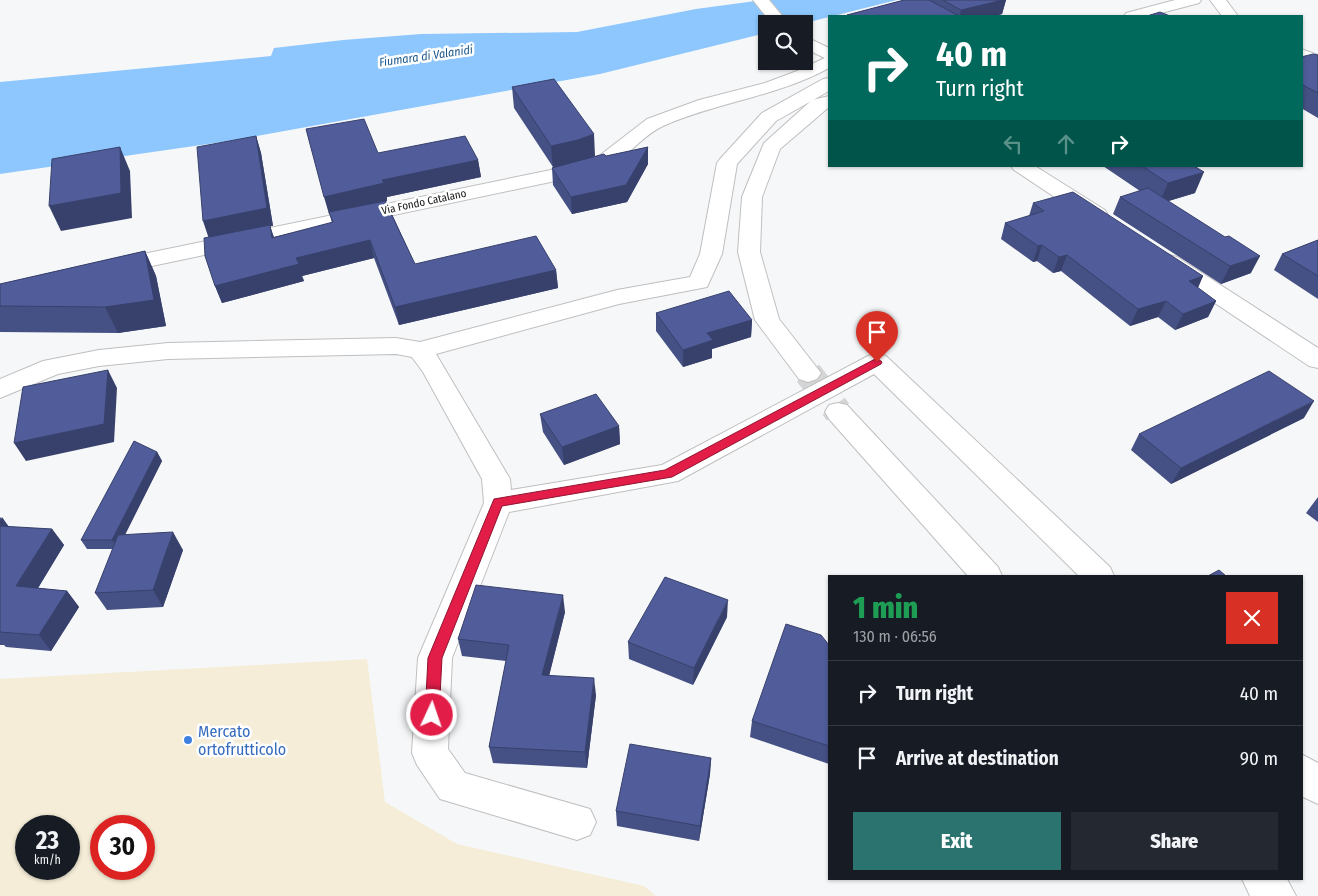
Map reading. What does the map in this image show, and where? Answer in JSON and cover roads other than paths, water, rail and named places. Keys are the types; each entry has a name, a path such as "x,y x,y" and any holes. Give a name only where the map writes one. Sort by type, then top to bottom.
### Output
{"street":[{"path":"761,0 774,15"},
{"path":"1136,15 1193,0"},
{"path":"1218,0 1229,15"},
{"path":"813,46 828,54"},
{"path":"1303,55 1318,61"},
{"name":"Via Fondo Catalano","path":"98,270 586,169 606,160 654,123 706,104 771,87 804,74 828,62"},
{"path":"0,388 52,367 99,358 168,351 396,346 420,350 617,297 699,282 711,254 727,163 769,117 828,83"},
{"path":"808,373 767,320 748,252 752,197 771,147 819,104 828,101"},
{"path":"1023,167 1112,225"},
{"path":"1153,252 1318,360"},
{"path":"420,350 434,369 496,479 498,503 435,658 430,754 453,787 577,822"},
{"path":"498,503 668,474 877,362 1098,575"},
{"path":"838,412 987,575"},
{"path":"1303,773 1318,787"},
{"path":"1262,880 1276,896"}],"water":[{"name":"Fiumara di Valanidi","path":"763,0 897,0 837,15 828,15 828,17 813,21 813,15 758,15 758,35 600,74 229,141 0,174 0,82 271,56 274,48 343,40 421,34 577,32 696,9"}],"tunnel":[{"path":"808,373 838,412"}],"place":[{"name":"Mercato ortofrutticolo","path":"188,740"}]}
